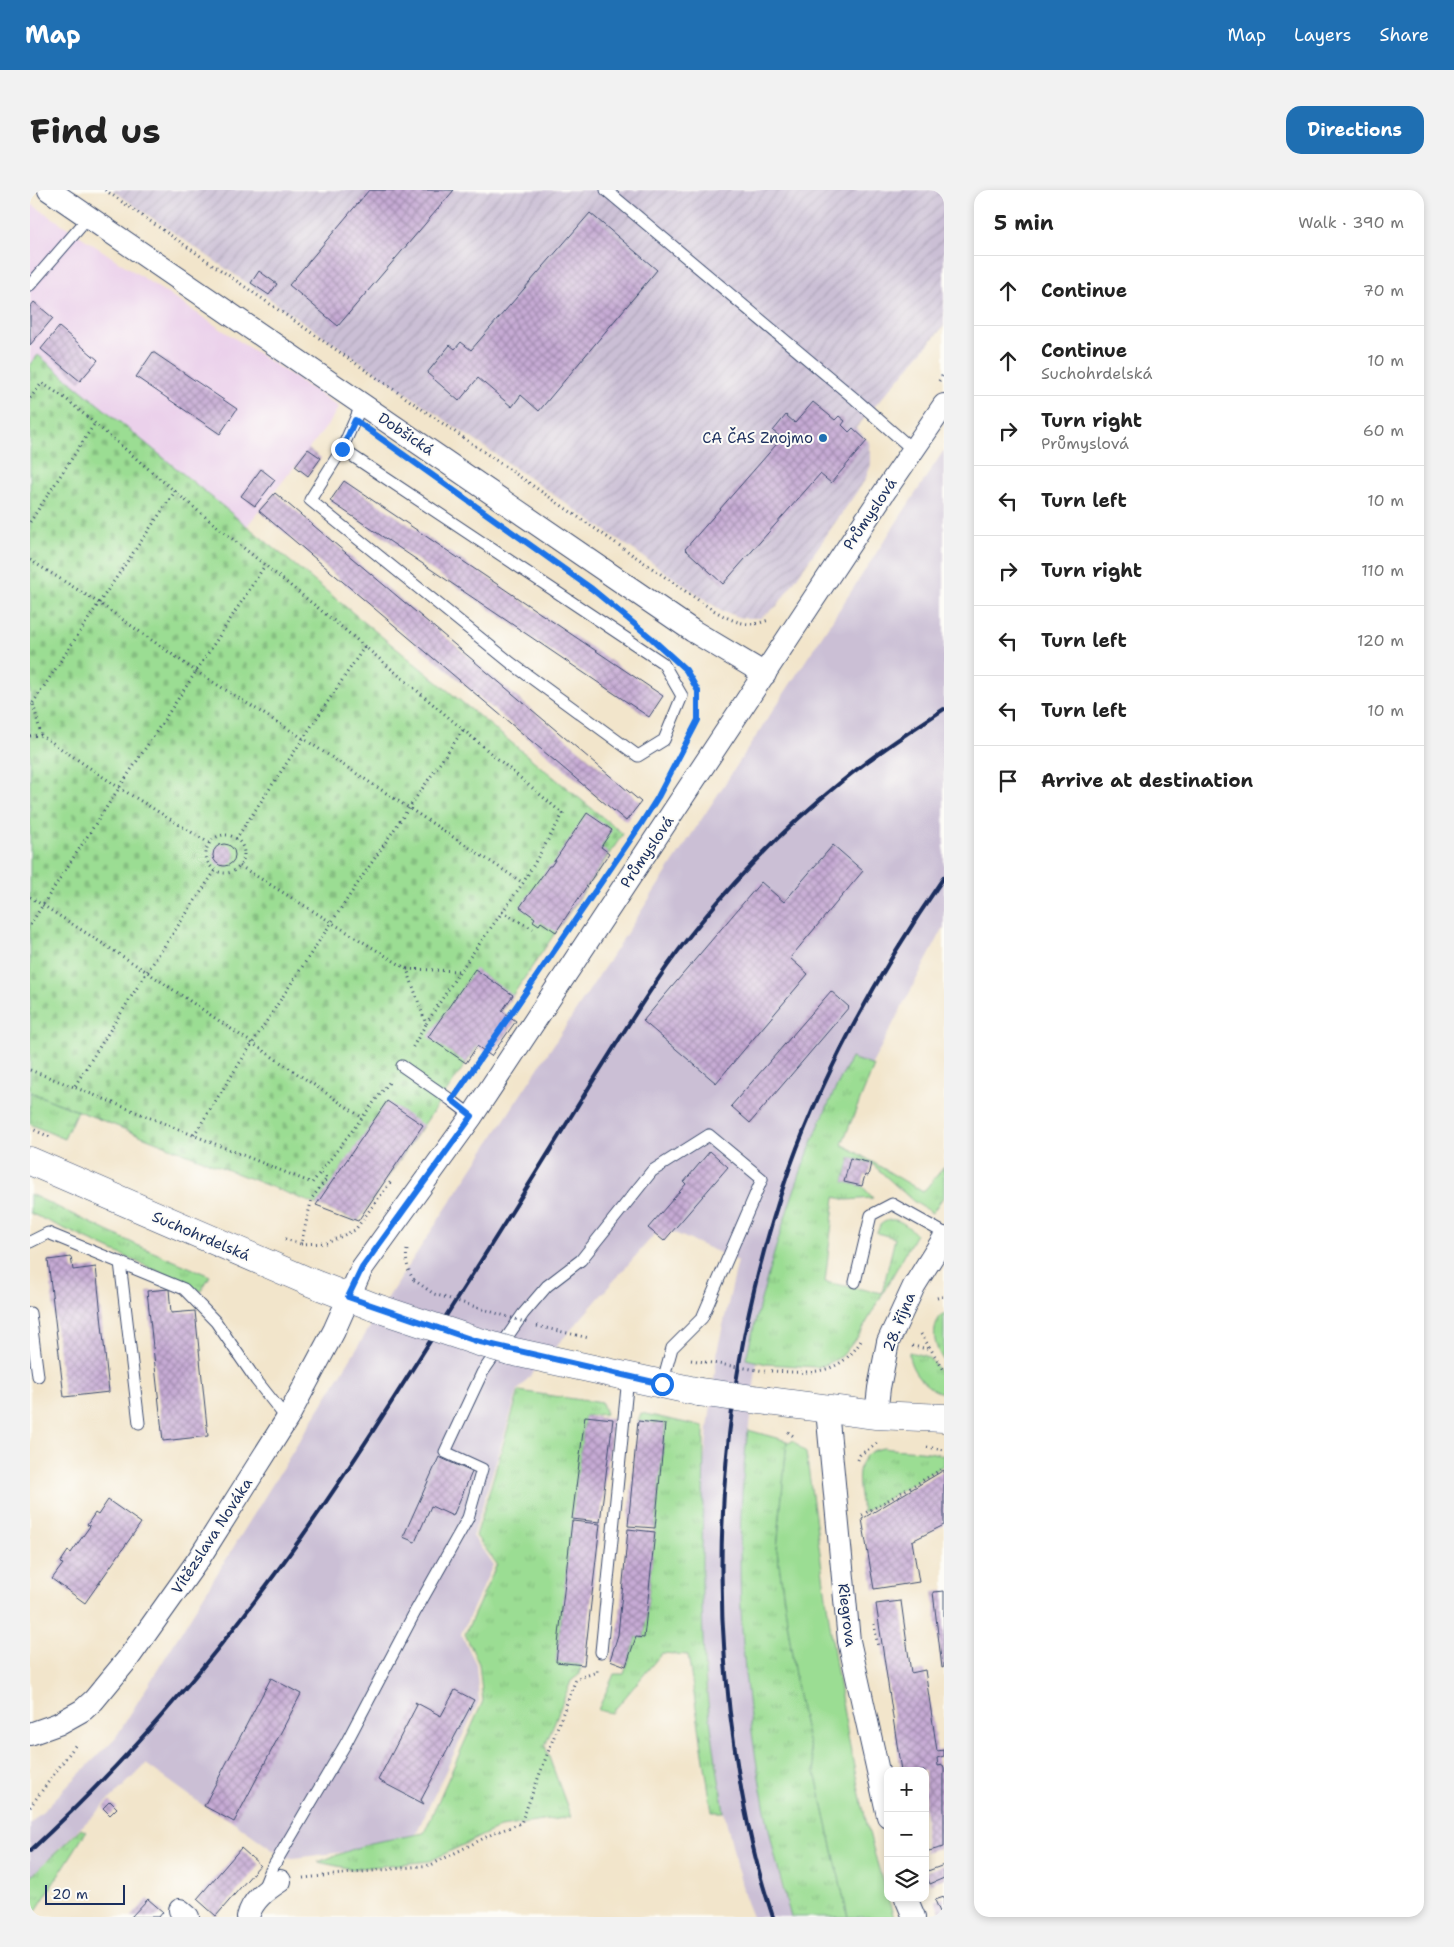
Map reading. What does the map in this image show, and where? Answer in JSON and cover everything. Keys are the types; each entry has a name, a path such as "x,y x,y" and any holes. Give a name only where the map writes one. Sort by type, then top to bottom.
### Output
{"main road":[{"name":"Suchohrdelská","path":"30,1161 348,1297 510,1351 699,1392 827,1410 876,1415 944,1418"}],"street":[{"name":"Dobšická","path":"49,190 693,631 765,674"},
{"name":"Průmyslová","path":"348,1297 362,1268 472,1116 913,450 939,396"},
{"name":"28. října","path":"876,1415 888,1342 914,1286 944,1238"},
{"name":"Vítězslava Nováka","path":"30,1734 58,1724 84,1710 127,1660 166,1607 287,1420 334,1331 348,1297"},
{"name":"Riegrova","path":"827,1410 849,1641 887,1812"},
{"path":"248,1917 249,1911 261,1894 280,1881"},
{"path":"908,1902 914,1917"}],"lane":[{"path":"606,190 855,398 913,450"},
{"path":"30,285 89,217"},
{"path":"342,449 663,662 682,696 664,740 638,756 511,663 310,500 342,449 362,404"},
{"path":"402,1066 472,1116"},
{"path":"261,1894 270,1872 346,1743 415,1612 468,1518 482,1469 445,1452 482,1373 523,1314 547,1286 581,1260 652,1171 709,1135 762,1179 702,1318 672,1348 662,1384"},
{"path":"855,1282 871,1215 892,1204 944,1233"},
{"path":"30,1242 48,1233 184,1289 216,1322 256,1380 287,1420"},
{"path":"120,1262 139,1423"},
{"path":"30,1313 38,1376"},
{"path":"601,1652 628,1377"}],"path":[{"path":"105,190 722,616 754,624 771,619"},
{"path":"939,396 944,373"},
{"path":"30,398 42,383 65,398 176,490 198,511 365,646 563,814 523,883 460,971 402,1066 312,1183 30,1070"},
{"path":"30,522 95,423"},
{"path":"41,735 32,703 176,490"},
{"path":"30,560 99,603 197,672 304,739 523,883"},
{"path":"30,924 118,787 197,672 265,565"},
{"path":"236,838 365,646"},
{"path":"686,745 698,720 698,710"},
{"path":"194,1135 252,1043 408,808 463,730"},
{"path":"30,736 41,735 118,787 209,843"},
{"path":"222,835 230,835 236,838 244,852 240,866 229,873 215,871 207,861 206,848 209,843 222,835"},
{"path":"240,866 331,924 407,969 460,971"},
{"path":"74,1087 147,972 215,871"},
{"path":"30,898 147,972 363,1118"},
{"path":"502,912 533,929"},
{"path":"407,969 426,1024"},
{"path":"30,1128 56,1140"},
{"path":"301,1244 312,1198 327,1178 320,1173"},
{"path":"280,1238 301,1244 327,1243 355,1230 396,1174"},
{"path":"414,1280 434,1294 528,1323"},
{"path":"938,1298 944,1296"},
{"path":"920,1334 944,1370"},
{"path":"705,1362 771,1372 827,1370 839,1365 853,1353 865,1336"},
{"path":"855,1467 860,1455 877,1443 885,1442"},
{"path":"926,1446 944,1450"},
{"path":"857,1518 944,1468"},
{"path":"873,1615 879,1653"},
{"path":"280,1881 431,1865 492,1834 521,1823 576,1679 597,1672 601,1652"},
{"path":"30,1807 74,1749 83,1728 84,1710"}],"shaded area":[{"path":"112,190 944,190 944,326 856,428 869,442 871,465 865,480 777,606 760,618 742,618 722,611"},
{"path":"30,203 339,407 327,426 247,526 38,355 30,364"},
{"path":"944,450 944,927 800,1201 758,1354 744,1465 741,1552 743,1639 750,1714 764,1804 781,1884 791,1917 752,1917 746,1902 724,1812 710,1719 703,1640 701,1552 704,1462 718,1347 738,1261 661,1227 518,1390 473,1536 493,1565 461,1634 476,1664 479,1701 411,1844 285,1859 234,1822 204,1806 146,1764 30,1877 30,1824 116,1737 399,1280"}],"green space":[{"path":"38,355 623,834 358,1221 30,1092 30,364"},
{"path":"851,1058 874,1066 842,1144 923,1192 944,1167 944,1196 932,1213 913,1201 871,1163 850,1158 844,1182 862,1186 873,1198 847,1200 835,1197 825,1282 882,1293 895,1238 877,1233 880,1225 890,1220 899,1221 916,1234 860,1334 842,1356 828,1364 816,1367 767,1364 746,1359 777,1243 802,1167 833,1094"},
{"path":"30,1092 77,1111 64,1139 30,1124"},
{"path":"30,1194 139,1246 210,1276 201,1291 30,1213"},
{"path":"944,1313 944,1361 938,1350 935,1330 939,1318"},
{"path":"909,1352 930,1359 944,1377 944,1393 925,1384 915,1372"},
{"path":"519,1391 602,1403 606,1414 585,1416 556,1662 581,1665 580,1674 571,1681 545,1746 571,1817 500,1827 430,1861 352,1869 318,1862 370,1843 424,1833 483,1701 479,1664 465,1634 497,1564 476,1536"},
{"path":"641,1413 704,1427 702,1612 704,1661 711,1726 724,1812 712,1812 688,1655 662,1653 612,1713 598,1710 614,1674 624,1674 636,1637 644,1638 665,1424 638,1421"},
{"path":"748,1430 787,1441 777,1550 798,1696 848,1917 791,1917 763,1799 753,1738 741,1613 740,1551 742,1490"},
{"path":"792,1440 806,1453 850,1746 862,1803 884,1884 884,1902 889,1902 894,1917 848,1917 798,1696 777,1550 787,1441 790,1443"},
{"path":"883,1448 942,1455 944,1456 944,1465 863,1513 859,1483 861,1464 872,1451"},
{"path":"81,1829 86,1832 32,1917 30,1917 30,1877"}],"building":[{"path":"369,190 454,190 338,326 289,285"},
{"path":"590,213 657,270 539,411 521,395 512,407 478,378 459,401 427,373 450,345 455,349 461,342 471,350"},
{"path":"259,271 277,284 269,295 251,283"},
{"path":"34,302 53,318 30,345 30,307"},
{"path":"59,327 98,360 80,381 41,349"},
{"path":"153,352 237,409 220,434 136,377"},
{"path":"813,402 835,420 839,416 845,421 842,425 849,432 853,428 867,441 831,483 820,474 723,584 685,549 782,438 773,431 786,415 795,423"},
{"path":"308,449 321,458 308,476 295,466"},
{"path":"261,469 275,480 255,506 241,496"},
{"path":"344,481 663,696 649,717 330,501"},
{"path":"275,493 641,802 626,821 259,511"},
{"path":"587,813 612,830 601,847 609,853 556,932 541,922 539,925 533,921 535,918 520,907"},
{"path":"224,844 232,847 235,855 232,863 224,866 216,863 213,855 216,847"},
{"path":"833,845 863,871 790,958 808,974 716,1083 643,1021 761,882 784,902"},
{"path":"475,969 513,995 502,1011 516,1021 491,1056 477,1046 466,1063 428,1037"},
{"path":"831,991 849,1007 750,1123 731,1106"},
{"path":"387,1101 423,1125 358,1221 316,1205"},
{"path":"710,1151 728,1167 664,1241 648,1228 686,1184 684,1182"},
{"path":"850,1158 871,1163 868,1176 865,1175 862,1186 844,1182"},
{"path":"71,1257 73,1270 96,1267 109,1392 64,1397 48,1260"},
{"path":"169,1289 171,1313 195,1311 208,1436 163,1441 147,1291"},
{"path":"585,1416 613,1419 600,1522 572,1519"},
{"path":"638,1421 665,1424 655,1528 628,1526"},
{"path":"439,1457 472,1472 453,1516 431,1506 415,1542 403,1537"},
{"path":"944,1470 944,1525 912,1541 919,1582 874,1589 862,1519"},
{"path":"108,1500 141,1523 85,1603 52,1579 63,1564 60,1563 68,1551 71,1553 90,1526 87,1525 95,1513 98,1515"},
{"path":"572,1521 600,1524 584,1665 556,1662"},
{"path":"628,1529 655,1532 644,1638 636,1637 626,1666 610,1660 618,1635"},
{"path":"944,1591 944,1667 942,1668 933,1592"},
{"path":"901,1601 911,1673 925,1670 937,1751 944,1750 944,1756 937,1758 938,1766 943,1765 944,1768 944,1847 929,1851 929,1767 900,1767 876,1604"},
{"path":"271,1678 301,1694 234,1822 204,1806"},
{"path":"455,1690 474,1700 421,1800 424,1804 378,1780 417,1705 415,1702 441,1716"},
{"path":"110,1801 117,1808 110,1815 103,1808"},
{"path":"241,1848 260,1865 216,1916 197,1899"},
{"path":"944,1865 944,1878 930,1884 929,1871"},
{"path":"944,1897 944,1917 942,1917 935,1900"},
{"path":"148,1899 163,1912 159,1917 131,1917"}],"railway":[{"path":"30,1851 104,1778 174,1702 271,1580 343,1477 646,998 672,959 700,923 767,849 803,814 853,772 944,709"},
{"path":"773,1917 755,1858 746,1818 727,1683 722,1608 722,1533 727,1459 736,1385 749,1311 767,1238 790,1167 805,1129 821,1091 858,1017 899,946 944,877"}],"place":[{"name":"CA ČAS Znojmo","path":"823,438"}],"route":[{"path":"342,449 355,420 592,589 686,670 698,691 698,720 658,797 452,1100 472,1116 362,1268 348,1297 429,1326 510,1351 662,1384"}]}
